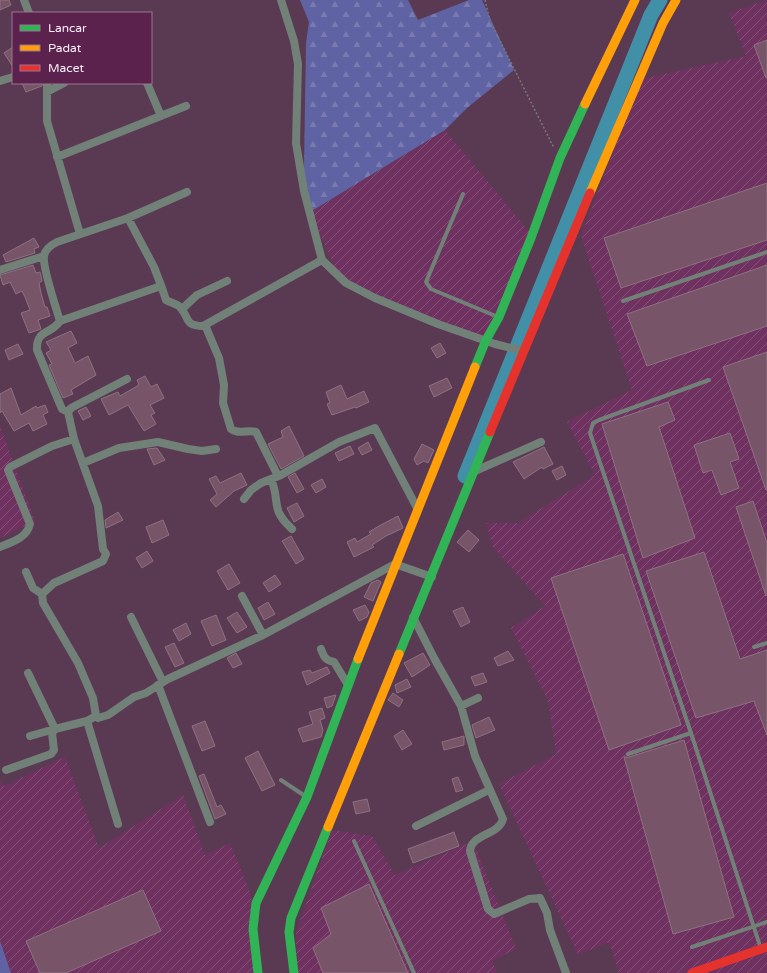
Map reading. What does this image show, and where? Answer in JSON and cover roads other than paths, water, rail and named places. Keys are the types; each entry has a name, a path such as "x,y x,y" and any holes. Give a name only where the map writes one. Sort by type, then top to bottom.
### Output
{"street":[{"path":"24,0 29,12"},
{"path":"281,0 294,41 298,64 296,143 318,262 346,283 375,298 438,324 496,344 522,350"},
{"path":"258,973 254,949 253,922 256,903 307,797 348,685 395,564 486,340 499,317 532,238 560,158 635,0"},
{"path":"294,973 289,932 291,918 394,669 429,576 475,471 522,350 663,23 676,0"},
{"path":"0,81 12,77"},
{"path":"47,84 47,121 80,234"},
{"path":"47,92 62,84"},
{"path":"147,84 161,116"},
{"path":"57,157 186,106"},
{"path":"60,321 49,285 44,256 49,247 56,242 128,218 187,192"},
{"path":"128,218 154,267 166,300 178,305 193,326 205,325 318,262"},
{"path":"0,270 44,256"},
{"path":"182,309 197,296 227,281"},
{"path":"68,412 62,409 37,350 36,342 41,336 55,328 60,321 158,287 162,288"},
{"path":"205,325 219,358 224,385 223,403 231,429 237,432 256,432 274,478 276,508 285,522 292,529"},
{"path":"68,412 71,408 126,379"},
{"path":"42,594 54,583 103,561 106,554 103,549 98,506 74,439 68,412"},
{"path":"244,499 251,490 339,442 375,428 418,508"},
{"path":"0,547 23,537 28,531 30,524 8,470 10,466 52,446 74,439"},
{"path":"83,463 119,448 158,442 202,451 216,449"},
{"path":"475,471 541,442"},
{"path":"30,736 88,722 96,716 101,717 108,715 160,683 263,636 395,564 429,576"},
{"path":"26,572 33,588 42,594 43,603 78,664 93,698 96,716"},
{"path":"242,596 263,636"},
{"path":"131,617 160,683 210,822"},
{"path":"413,617 461,706 473,750 503,821 470,845 470,851 488,909 494,914 529,899 540,898 547,913 550,930 566,973"},
{"path":"321,649 325,659 328,662 334,662 348,685"},
{"path":"28,673 56,729"},
{"path":"461,706 478,698"},
{"path":"88,722 118,824"},
{"path":"6,770 51,754 54,750 52,733 56,729"},
{"path":"416,826 489,790"},
{"path":"692,973 764,948"}],"lane":[{"path":"463,194 426,282 431,289 499,317"},
{"path":"623,301 767,252"},
{"path":"709,380 599,420 594,423 590,433 754,926 764,948"},
{"path":"754,647 767,643"},
{"path":"628,754 691,733"},
{"path":"280,780 307,797"},
{"path":"354,841 414,973"},
{"path":"692,947 767,922"}],"waterway":[{"path":"465,476 651,15 660,0"}]}
